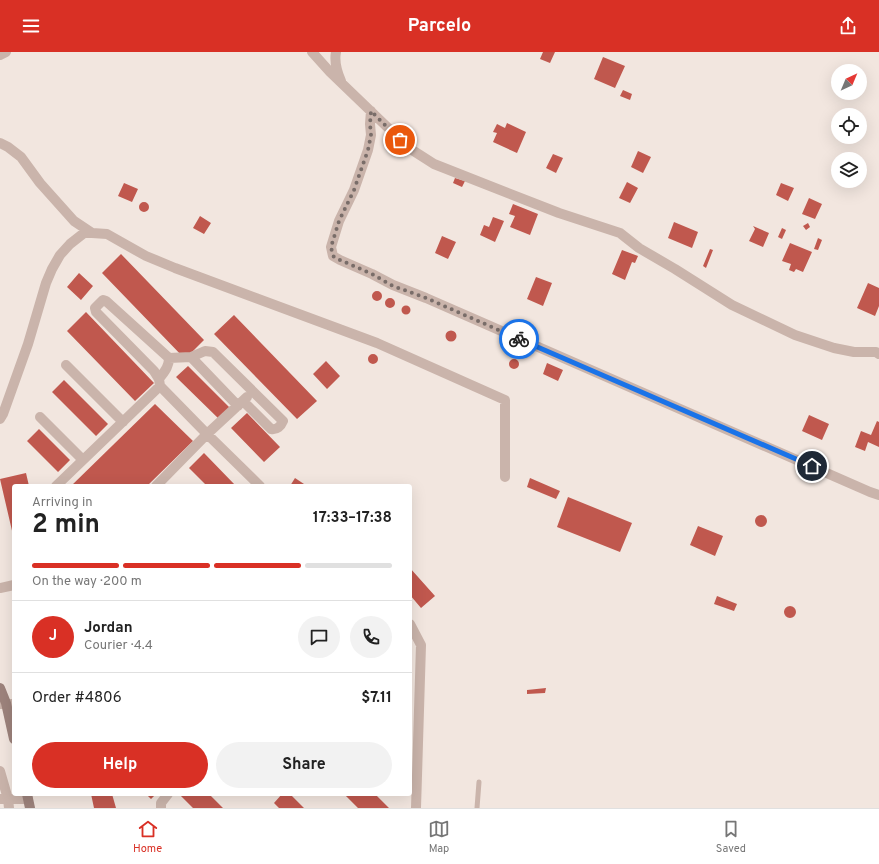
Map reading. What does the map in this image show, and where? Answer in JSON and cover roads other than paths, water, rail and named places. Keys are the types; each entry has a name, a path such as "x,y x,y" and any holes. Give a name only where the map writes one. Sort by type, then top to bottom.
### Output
{"main road":[{"path":"0,688 6,704 12,730"}],"street":[{"path":"0,55 6,52"},
{"path":"312,52 408,148 434,164 559,213 620,233 639,248 732,305 795,335 834,348 854,352 876,352 879,354"},
{"path":"336,52 335,57 337,72 343,84"},
{"path":"371,111 371,135 368,150 354,190 339,221 331,247 333,256 372,274 393,286 426,298 879,495"},
{"path":"0,143 21,156 40,183 74,221 92,233"},
{"path":"0,419 28,344 46,283 60,255 70,244 84,233 107,234 146,256 377,343 505,400 504,477"},
{"path":"190,357 271,429 274,430 281,426 284,421 213,352 205,350 190,357 169,358 106,301 103,300 95,308 96,312 154,371 160,383 207,434 258,484"},
{"path":"58,484 123,422 160,383 168,368 169,358"},
{"path":"66,365 123,422"},
{"path":"161,484 207,434 253,392"},
{"path":"40,417 83,460"},
{"path":"0,588 12,585"},
{"path":"412,628 421,645 416,808"},
{"path":"0,770 6,802 28,800"},
{"path":"161,808 161,803 166,796"}],"lane":[{"path":"477,808 479,782"}]}
